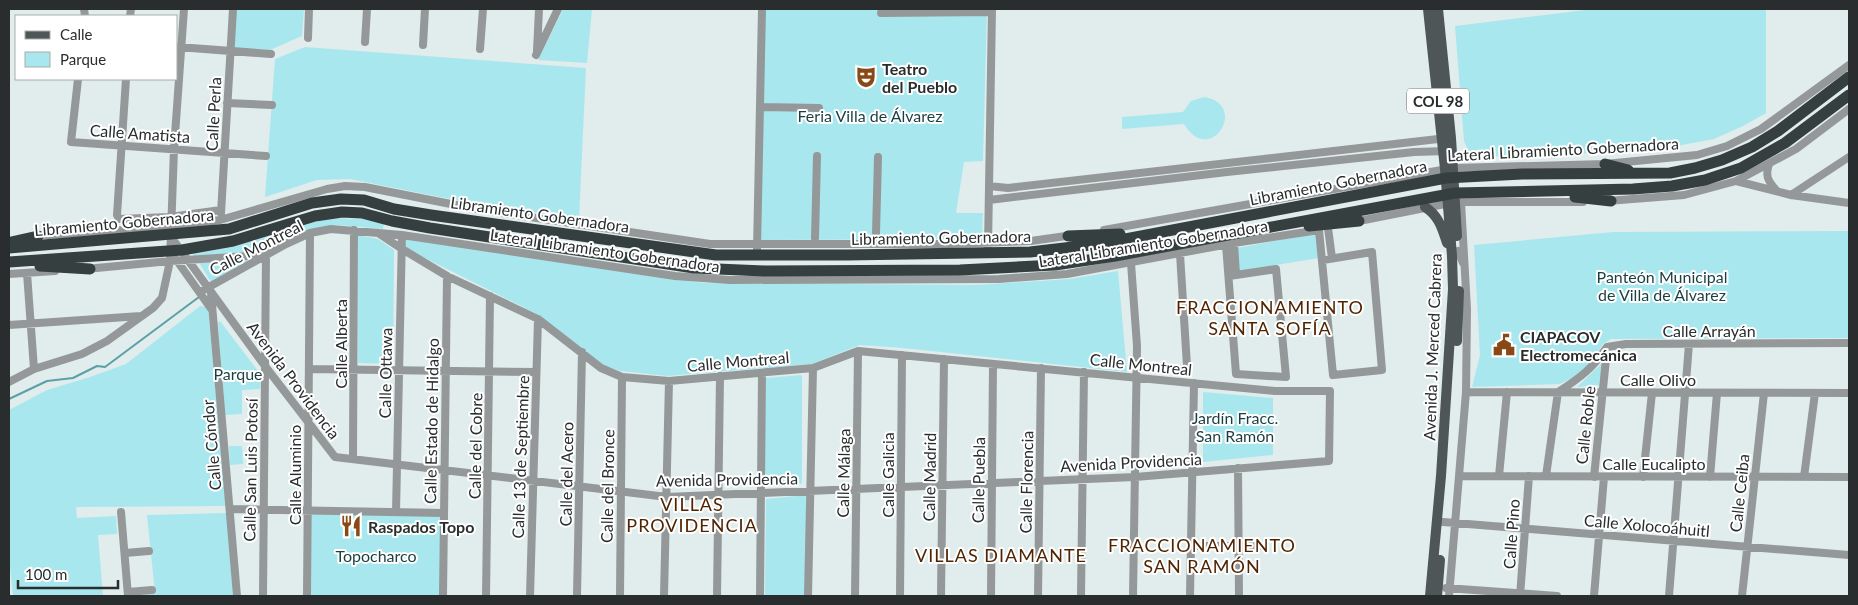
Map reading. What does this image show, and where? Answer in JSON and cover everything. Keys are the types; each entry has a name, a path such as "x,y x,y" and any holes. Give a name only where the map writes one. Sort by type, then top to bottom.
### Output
{"highway":[{"name":"Libramiento Gobernadora","path":"9,248 169,231 229,229 312,203 341,199 364,200 394,209 431,215 716,255 757,250 1074,247 1449,173 1645,174 1670,173 1695,168 1722,160 1752,147 1778,131 1849,77"},
{"name":"Libramiento Gobernadora","path":"9,264 174,256 233,241 315,216 342,212 362,213 439,230 694,268 765,271 960,270 1055,265 1280,225 1453,199 1528,192 1633,189 1672,186 1706,180 1741,168 1818,126 1849,95"},
{"path":"1605,164 1645,174"},
{"path":"1528,192 1549,196 1590,197 1611,201"},
{"path":"1280,225 1302,227 1358,221"},
{"path":"1068,236 1146,234"},
{"path":"9,243 38,236"},
{"path":"9,264 90,269"},
{"path":"859,280 883,270"}],"main road":[{"name":"COL 98","path":"1428,9 1447,138"},
{"name":"COL 98","path":"1438,9 1449,173 1453,199"},
{"name":"Avenida J. Merced Cabrera","path":"1434,592 1443,522 1459,313 1453,199"},
{"name":"Avenida J. Merced Cabrera","path":"1434,592 1456,249 1453,199"},
{"path":"1424,207 1433,212 1439,219 1456,249"}],"street":[{"path":"178,68 184,9"},
{"name":"Calle Perla","path":"220,220 233,9"},
{"path":"308,38 309,9"},
{"path":"365,42 367,9"},
{"path":"423,45 425,9"},
{"path":"480,49 483,9"},
{"path":"539,9 536,55 558,9"},
{"path":"757,250 762,9"},
{"path":"881,13 992,10 988,248"},
{"path":"179,47 271,54"},
{"name":"Lateral Libramiento Gobernadora","path":"988,248 1449,173 1605,164 1697,155 1727,146 1761,129 1849,65"},
{"name":"Calle Amatista","path":"78,80 71,142 266,156"},
{"path":"126,80 117,215 120,219 170,217 221,210"},
{"path":"9,382 34,369 82,354 107,341 153,308 162,298 174,256 169,231 177,80"},
{"path":"227,103 272,105"},
{"path":"760,107 819,108"},
{"name":"Lateral Libramiento Gobernadora","path":"378,233 402,234 675,276 730,280 999,278 1058,275 1319,230 1453,199 1563,203 1684,195 1736,181 1796,149 1818,126 1849,109"},
{"path":"989,186 1008,188 1447,138"},
{"path":"989,200 1414,152 1448,151"},
{"path":"815,238 817,156"},
{"path":"1791,195 1849,157"},
{"path":"876,233 878,158"},
{"path":"1226,163 1227,172"},
{"path":"1768,164 1766,174 1768,181 1776,190"},
{"path":"1126,175 1126,184"},
{"path":"1736,181 1791,195 1849,203"},
{"name":"Lateral Libramiento Gobernadora","path":"9,237 169,231 220,220 327,189 345,186 394,192 476,210 757,250"},
{"path":"1449,592 1466,392 1467,309 1462,226 1453,199"},
{"path":"1462,226 1456,249 1465,270"},
{"path":"1328,228 1332,258"},
{"name":"Calle Montreal","path":"200,292 209,289 266,255 310,233 331,229 378,233 447,276 538,318 601,368 622,376 669,381 762,374 813,368 858,351 1275,391 1330,390 1329,461"},
{"name":"Calle Alberta","path":"353,459 354,230"},
{"path":"1319,230 1333,375 1382,370 1372,252 1323,260"},
{"name":"Avenida Providencia","path":"169,231 174,256 212,310 227,314"},
{"name":"Calle Aluminio","path":"307,596 310,233"},
{"name":"Calle Ottawa","path":"396,512 402,234"},
{"path":"1230,244 1236,374 1286,377 1276,269 1232,276"},
{"path":"1180,254 1187,366"},
{"path":"189,260 266,255"},
{"name":"Calle San Luis Potosí","path":"263,596 266,255"},
{"path":"9,274 90,269 174,256"},
{"name":"Avenida Providencia","path":"174,256 189,260 265,366 336,457 667,497 1135,477 1329,461"},
{"path":"1131,262 1137,346 1132,596"},
{"path":"27,273 34,369"},
{"name":"Calle Estado de Hidalgo","path":"443,596 447,276"},
{"name":"Calle Cóndor","path":"209,289 237,596"},
{"name":"Calle del Cobre","path":"486,596 490,296"},
{"path":"9,325 142,316"},
{"name":"Calle 13 de Septiembre","path":"530,596 538,318"},
{"name":"Calle Arrayán","path":"1607,347 1626,344 1849,343"},
{"path":"1669,596 1689,344"},
{"path":"1546,476 1558,392 1582,377 1596,363 1607,347"},
{"name":"Calle Roble","path":"1594,477 1607,347"},
{"name":"Calle Málaga","path":"855,596 858,351"},
{"name":"Calle del Acero","path":"577,596 582,352"},
{"name":"Calle Galicia","path":"900,596 902,355"},
{"name":"Calle Madrid","path":"941,596 944,359"},
{"name":"Calle Puebla","path":"991,596 993,364"},
{"path":"808,596 813,368"},
{"name":"Calle Florencia","path":"1038,596 1041,368"},
{"path":"309,369 536,372"},
{"path":"1081,596 1084,372"},
{"path":"760,596 762,374"},
{"name":"Calle del Bronce","path":"620,596 622,376"},
{"path":"717,596 720,376"},
{"path":"664,596 669,381"},
{"path":"1190,596 1194,383"},
{"name":"Calle Olivo","path":"1466,392 1849,394"},
{"path":"1499,476 1507,392"},
{"path":"1643,477 1652,393"},
{"path":"1710,477 1717,393"},
{"name":"Calle Ceiba","path":"1742,596 1764,393"},
{"path":"1804,477 1815,393"},
{"path":"1238,468 1239,596"},
{"name":"Calle Eucalipto","path":"1459,476 1849,477"},
{"name":"Calle Pino","path":"1520,595 1529,476"},
{"name":"Calle Roble","path":"1594,596 1604,477"},
{"path":"230,509 444,513"},
{"path":"121,512 128,594 152,590"},
{"name":"Calle Xolocoáhuitl","path":"1443,522 1849,555"},
{"path":"1191,546 1259,546"},
{"path":"125,553 148,551"},
{"path":"1434,592 1557,596"}],"green space":[{"path":"236,9 304,9 302,36 270,50 234,48"},
{"path":"563,9 592,9 587,63 538,60"},
{"name":"Feria Villa de Álvarez","path":"765,9 987,9 983,161 964,162 956,213 983,213 982,239 760,240"},
{"path":"1593,9 1766,9 1766,113 1714,139 1671,147 1592,153 1478,157 1469,153 1464,141 1455,26"},
{"path":"305,47 586,68 579,219 475,204 350,179 317,180 265,197 275,59"},
{"path":"1204,97 1217,102 1224,110 1225,120 1221,130 1214,137 1205,139 1194,136 1184,124 1122,129 1122,117 1183,112 1191,101"},
{"path":"331,218 364,219 384,224 383,229 338,225 319,228 307,231 262,251 193,256 193,253 245,243"},
{"name":"Panteón Municipal de Villa de Álvarez","path":"1849,231 1849,338 1611,339 1603,344 1593,360 1578,375 1560,384 1472,387 1480,355 1474,245 1613,232"},
{"path":"1317,233 1319,258 1239,271 1237,248"},
{"path":"358,235 378,239 394,250 393,364 358,363"},
{"path":"406,239 704,283 976,285 1069,279 1118,271 1127,372 860,345 812,364 667,376 620,371 603,365 539,315 405,248"},
{"path":"251,260 211,282 198,261"},
{"path":"200,306 208,307 226,506 76,507 77,518 116,516 117,534 98,535 103,596 13,596 9,557 9,410 47,390 126,364"},
{"name":"Parque","path":"220,321 261,375 260,389 242,390 242,414 225,415 218,323"},
{"path":"1602,363 1599,385 1577,387"},
{"path":"801,375 802,482 801,484 766,485 764,483 766,378"},
{"name":"Jardín Fracc. San Ramón","path":"1203,392 1273,398 1273,455 1203,462"},
{"path":"229,446 242,446 243,464 230,465"},
{"path":"806,495 806,596 765,596 766,499"},
{"path":"227,513 233,596 134,596 155,593 147,515"},
{"name":"Topocharco","path":"310,513 442,514 441,596 310,596"}],"waterway":[{"path":"9,399 47,381 73,378 97,366 105,367 199,297"}],"place":[{"name":"Teatro del Pueblo","path":"866,77"},
{"name":"CIAPACOV Electromecánica","path":"1504,345"},
{"name":"Raspados Topo","path":"351,526"}],"district":[{"name":"FRACCIONAMIENTO SANTA SOFÍA","path":"1270,317"},
{"name":"VILLAS PROVIDENCIA","path":"692,514"},
{"name":"VILLAS DIAMANTE","path":"1001,555"},
{"name":"FRACCIONAMIENTO SAN RAMÓN","path":"1202,555"}]}
